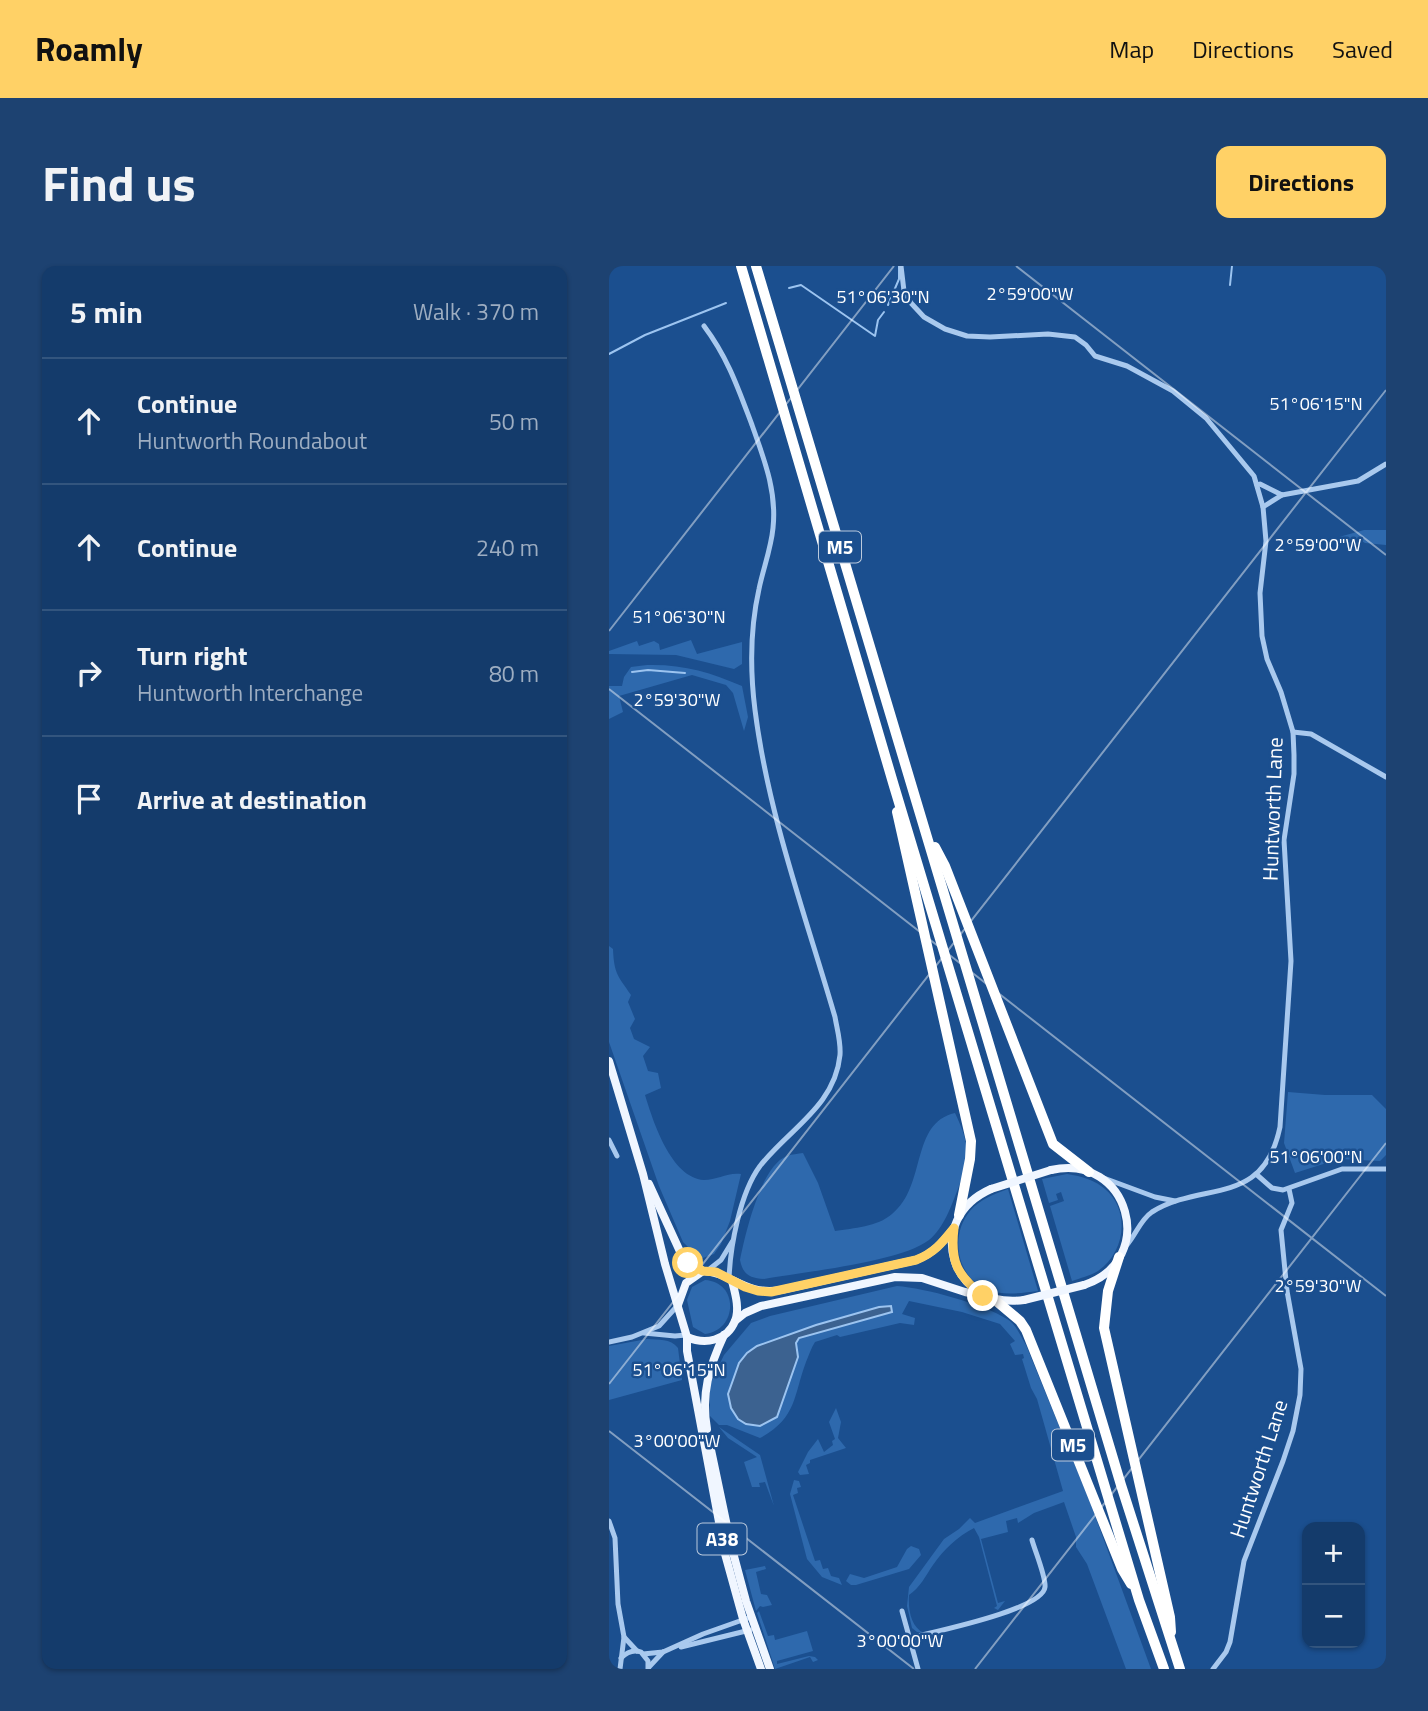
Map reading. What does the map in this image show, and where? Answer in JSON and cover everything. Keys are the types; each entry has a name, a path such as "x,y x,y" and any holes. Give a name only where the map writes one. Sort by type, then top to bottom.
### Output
{"highway":[{"name":"M5","path":"741,266 1139,1600 1164,1669"},
{"name":"M5","path":"756,266 1180,1669"},
{"name":"M5","path":"894,786 899,827 971,1141 971,1159 959,1215"},
{"name":"M5","path":"925,827 945,866 1053,1143 1094,1174"},
{"name":"M5","path":"1121,1253 1108,1291 1104,1328 1170,1617 1172,1648"},
{"name":"M5","path":"995,1300 1020,1321 1026,1330 1122,1569 1139,1600"}],"main road":[{"name":"A38","path":"609,1061 687,1336 687,1351 725,1554 751,1630 761,1669"},
{"path":"1074,1168 1094,1174 1115,1191 1123,1204 1128,1227 1121,1253 1105,1273 1084,1285 1011,1302 983,1296 965,1281 957,1269 952,1245 959,1215 971,1200 991,1189 1051,1170 1074,1168"},
{"name":"A38","path":"643,1174 683,1258 705,1271 716,1272 730,1281 758,1291 771,1292 916,1260 939,1248 954,1228"},
{"path":"678,1305 686,1283 705,1271"},
{"name":"A38","path":"747,1618 704,1414 706,1380 724,1335 745,1313 761,1306 895,1277 922,1278 983,1296"},
{"path":"730,1281 737,1303 735,1321"},
{"path":"687,1336 704,1342 724,1335"},
{"name":"A38","path":"751,1630 770,1669"}],"street":[{"name":"Huntworth Lane","path":"901,266 904,290 911,303 924,317 944,329 967,336 1048,334 1075,337 1095,356 1127,366 1173,391 1206,418 1254,476 1263,507 1266,541 1261,582 1262,636 1267,659 1281,692 1293,733 1294,774 1284,848 1291,961 1280,1127 1273,1151 1256,1174"},
{"path":"704,326 725,357 736,382 764,457 773,493 773,530 753,622 751,651 754,709 768,783 835,1017 840,1053 834,1081 825,1098 756,1172 734,1238 730,1281"},
{"path":"1263,507 1282,495 1358,481 1386,464"},
{"path":"1257,485 1282,495"},
{"path":"1293,733 1311,734 1386,777"},
{"path":"609,1140 617,1156"},
{"path":"1121,1253 1149,1214 1176,1202 1237,1186 1256,1174 1272,1188 1289,1189 1342,1169 1386,1169"},
{"path":"1094,1174 1176,1202"},
{"name":"Huntworth Lane","path":"1213,1669 1226,1653 1230,1642 1244,1561 1283,1461 1293,1431 1300,1395 1301,1369 1287,1291 1281,1230 1292,1203 1289,1189"},
{"path":"705,1271 721,1260 734,1238"},
{"path":"609,1342 659,1326 678,1305"},
{"path":"643,1333 687,1336"},
{"path":"609,1521 615,1538 618,1604 624,1637 620,1669"},
{"path":"909,1638 1013,1610 1042,1594 1045,1586 1032,1540"},
{"path":"902,1611 918,1669"},
{"path":"621,1658 626,1653 663,1652 747,1618"},
{"path":"671,1649 751,1630"},
{"path":"624,1637 640,1652 649,1668 663,1652"}],"shaded area":[{"path":"1364,530 1386,530 1386,545 1360,540 1341,545 1339,537"},
{"path":"691,640 697,654 742,642 742,664 734,669 676,655 609,654 609,651 637,641 639,646 654,641 659,644 660,650"},
{"path":"647,665 696,670 742,686 748,717 744,731 733,693 726,685 692,675 619,696 623,712 609,719 609,686 622,686 631,667"},
{"path":"609,946 613,949 617,974 631,995 628,1002 635,1019 630,1028 634,1039 650,1047 643,1056 648,1071 658,1073 661,1088 645,1095 665,1146 682,1170 692,1177 704,1180 741,1174 730,1221 721,1244 714,1254 700,1259 683,1242 659,1186 609,1042"},
{"path":"1288,1092 1372,1095 1386,1109 1386,1155 1380,1161 1339,1159 1295,1173 1284,1143"},
{"path":"955,1113 966,1142 965,1168 947,1216 929,1240 897,1254 851,1265 764,1279 751,1277 745,1272 740,1260 750,1218 762,1186 778,1162 787,1156 803,1153 818,1183 835,1231 872,1224 892,1214 903,1202 931,1129 941,1119"},
{"path":"1067,1174 1088,1179 1105,1189 1119,1209 1121,1220 1119,1243 1107,1263 1095,1273 1072,1281 1050,1206 1064,1201 1061,1192 1056,1194 1058,1200 1049,1203 1042,1179"},
{"path":"1008,1189 1038,1291 1007,1293 988,1290 969,1276 959,1255 960,1232 970,1211 992,1195"},
{"path":"705,1280 724,1289 730,1306 724,1324 716,1331 705,1334 693,1327 687,1300 692,1287"},
{"path":"897,1286 953,1298 997,1313 1010,1321 1026,1345 1090,1502 1151,1669 1126,1669 1087,1564 1076,1547 1076,1537 1064,1502 1034,1513 1018,1523 1017,1518 1006,1521 1008,1532 981,1539 998,1603 1005,1601 998,1610 994,1608 997,1606 979,1537 974,1528 946,1549 920,1585 909,1595 911,1617 916,1627 924,1633 912,1628 907,1606 909,1587 944,1539 970,1518 975,1523 1063,1491 1037,1399 1022,1359 1023,1354 1015,1355 1010,1344 1015,1341 1000,1324 962,1312 909,1301 902,1314 915,1318 914,1325 900,1323 815,1342 792,1406 781,1423 760,1438 727,1425 719,1425 710,1416 710,1384 724,1355 751,1323 770,1316","holes":["879,1307 799,1338 796,1343 798,1357 777,1417 731,1408 728,1394 733,1380 816,1325"]},
{"path":"891,1306 892,1312 799,1338 796,1343 798,1357 777,1417 760,1426 746,1424 738,1419 731,1408 728,1394 739,1363 747,1353 757,1346 816,1325"},
{"path":"647,1339 668,1341 678,1348 682,1380 609,1400 609,1346"},
{"path":"836,1408 841,1422 838,1438 846,1448 810,1460 806,1465 809,1474 800,1475 798,1472 808,1452 818,1439 824,1452 833,1445 832,1441 835,1439 829,1422"},
{"path":"719,1427 760,1455 774,1506 765,1482 759,1483 760,1487 752,1487 744,1462 757,1457 728,1438"},
{"path":"794,1480 799,1481 801,1487 797,1488 798,1493 793,1495 815,1561 820,1560 823,1569 828,1568 831,1576 839,1578 842,1585 822,1577 807,1559 790,1494"},
{"path":"911,1546 919,1549 921,1555 909,1569 856,1585 846,1581 850,1574 864,1578 897,1567"},
{"path":"765,1566 766,1569 756,1572 761,1594 767,1595 772,1605 760,1606 756,1611 745,1570"},
{"path":"759,1611 768,1636 774,1635 775,1640 807,1631 813,1651 777,1661 777,1664 809,1656 818,1660 813,1662 810,1657 775,1669 757,1613"}],"waterway":[{"path":"888,305 899,279 899,266"},
{"path":"1230,285 1232,266"},
{"path":"789,288 801,285 875,336 878,320 884,312"},
{"path":"609,354 645,335 726,303"},
{"path":"632,672 648,670 685,673"}],"route":[{"path":"688,1263 703,1271 716,1272 745,1287 771,1292 916,1260 939,1248 954,1228 952,1245 957,1269 965,1281 983,1296"}]}
